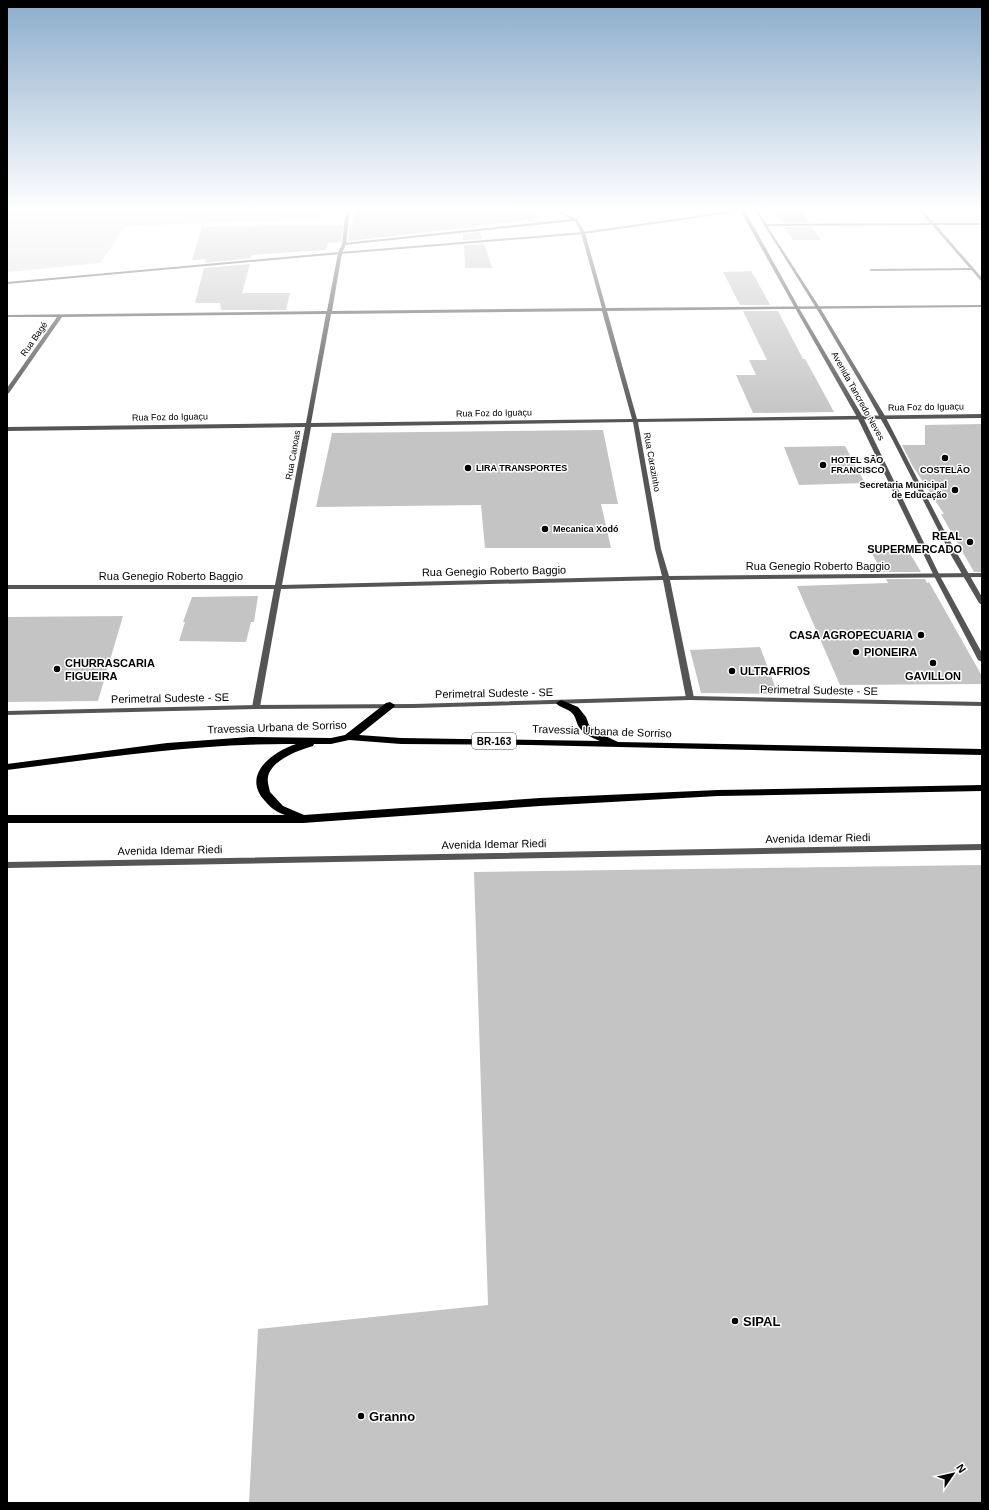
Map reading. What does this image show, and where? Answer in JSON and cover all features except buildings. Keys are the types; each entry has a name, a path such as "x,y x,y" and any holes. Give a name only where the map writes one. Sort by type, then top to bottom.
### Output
{"highway":[{"path":"561,703 574,709 581,717 584,726 593,734 618,745"},
{"path":"349,737 390,705"},
{"name":"Travessia Urbana de Sorriso","path":"7,767 167,746 250,740 331,741 349,737 401,741 530,742 618,745 980,751"},
{"path":"303,819 279,809 264,793 263,774 277,757 301,745 331,741"},
{"path":"7,819 303,819 540,802 718,793 982,788"}],"street":[{"path":"7,283 68,277"},
{"name":"Rua Canoas","path":"256,707 336,277"},
{"name":"Rua Carazinho","path":"595,277 635,420 658,549 666,578 690,698"},
{"name":"Avenida Tancredo Neves","path":"780,277 860,417 937,576 982,660"},
{"name":"Avenida Tancredo Neves","path":"799,277 882,417 965,575 982,603"},
{"path":"7,316 982,306"},
{"name":"Rua Bagé","path":"7,392 60,316"},
{"name":"Rua Foz do Iguaçu","path":"7,428 982,416"},
{"name":"Rua Genegio Roberto Baggio","path":"7,587 279,587 666,578 982,575"},
{"name":"Perimetral Sudeste - SE","path":"7,712 561,703 690,698 982,704"},
{"name":"Avenida Idemar Riedi","path":"7,865 982,847"}],"place":[{"name":"COSTELÃO","path":"945,458"},
{"name":"HOTEL SÃO FRANCISCO","path":"823,465"},
{"name":"LIRA TRANSPORTES","path":"468,468"},
{"name":"Secretaria Municipal de Educação","path":"955,490"},
{"name":"Mecanica Xodó","path":"545,529"},
{"name":"REAL SUPERMERCADO","path":"970,542"},
{"name":"CASA AGROPECUARIA","path":"921,635"},
{"name":"PIONEIRA","path":"856,652"},
{"name":"GAVILLON","path":"933,663"},
{"name":"CHURRASCARIA FIGUEIRA","path":"57,669"},
{"name":"ULTRAFRIOS","path":"732,671"},
{"name":"SIPAL","path":"735,1321"},
{"name":"Granno","path":"361,1416"}]}
